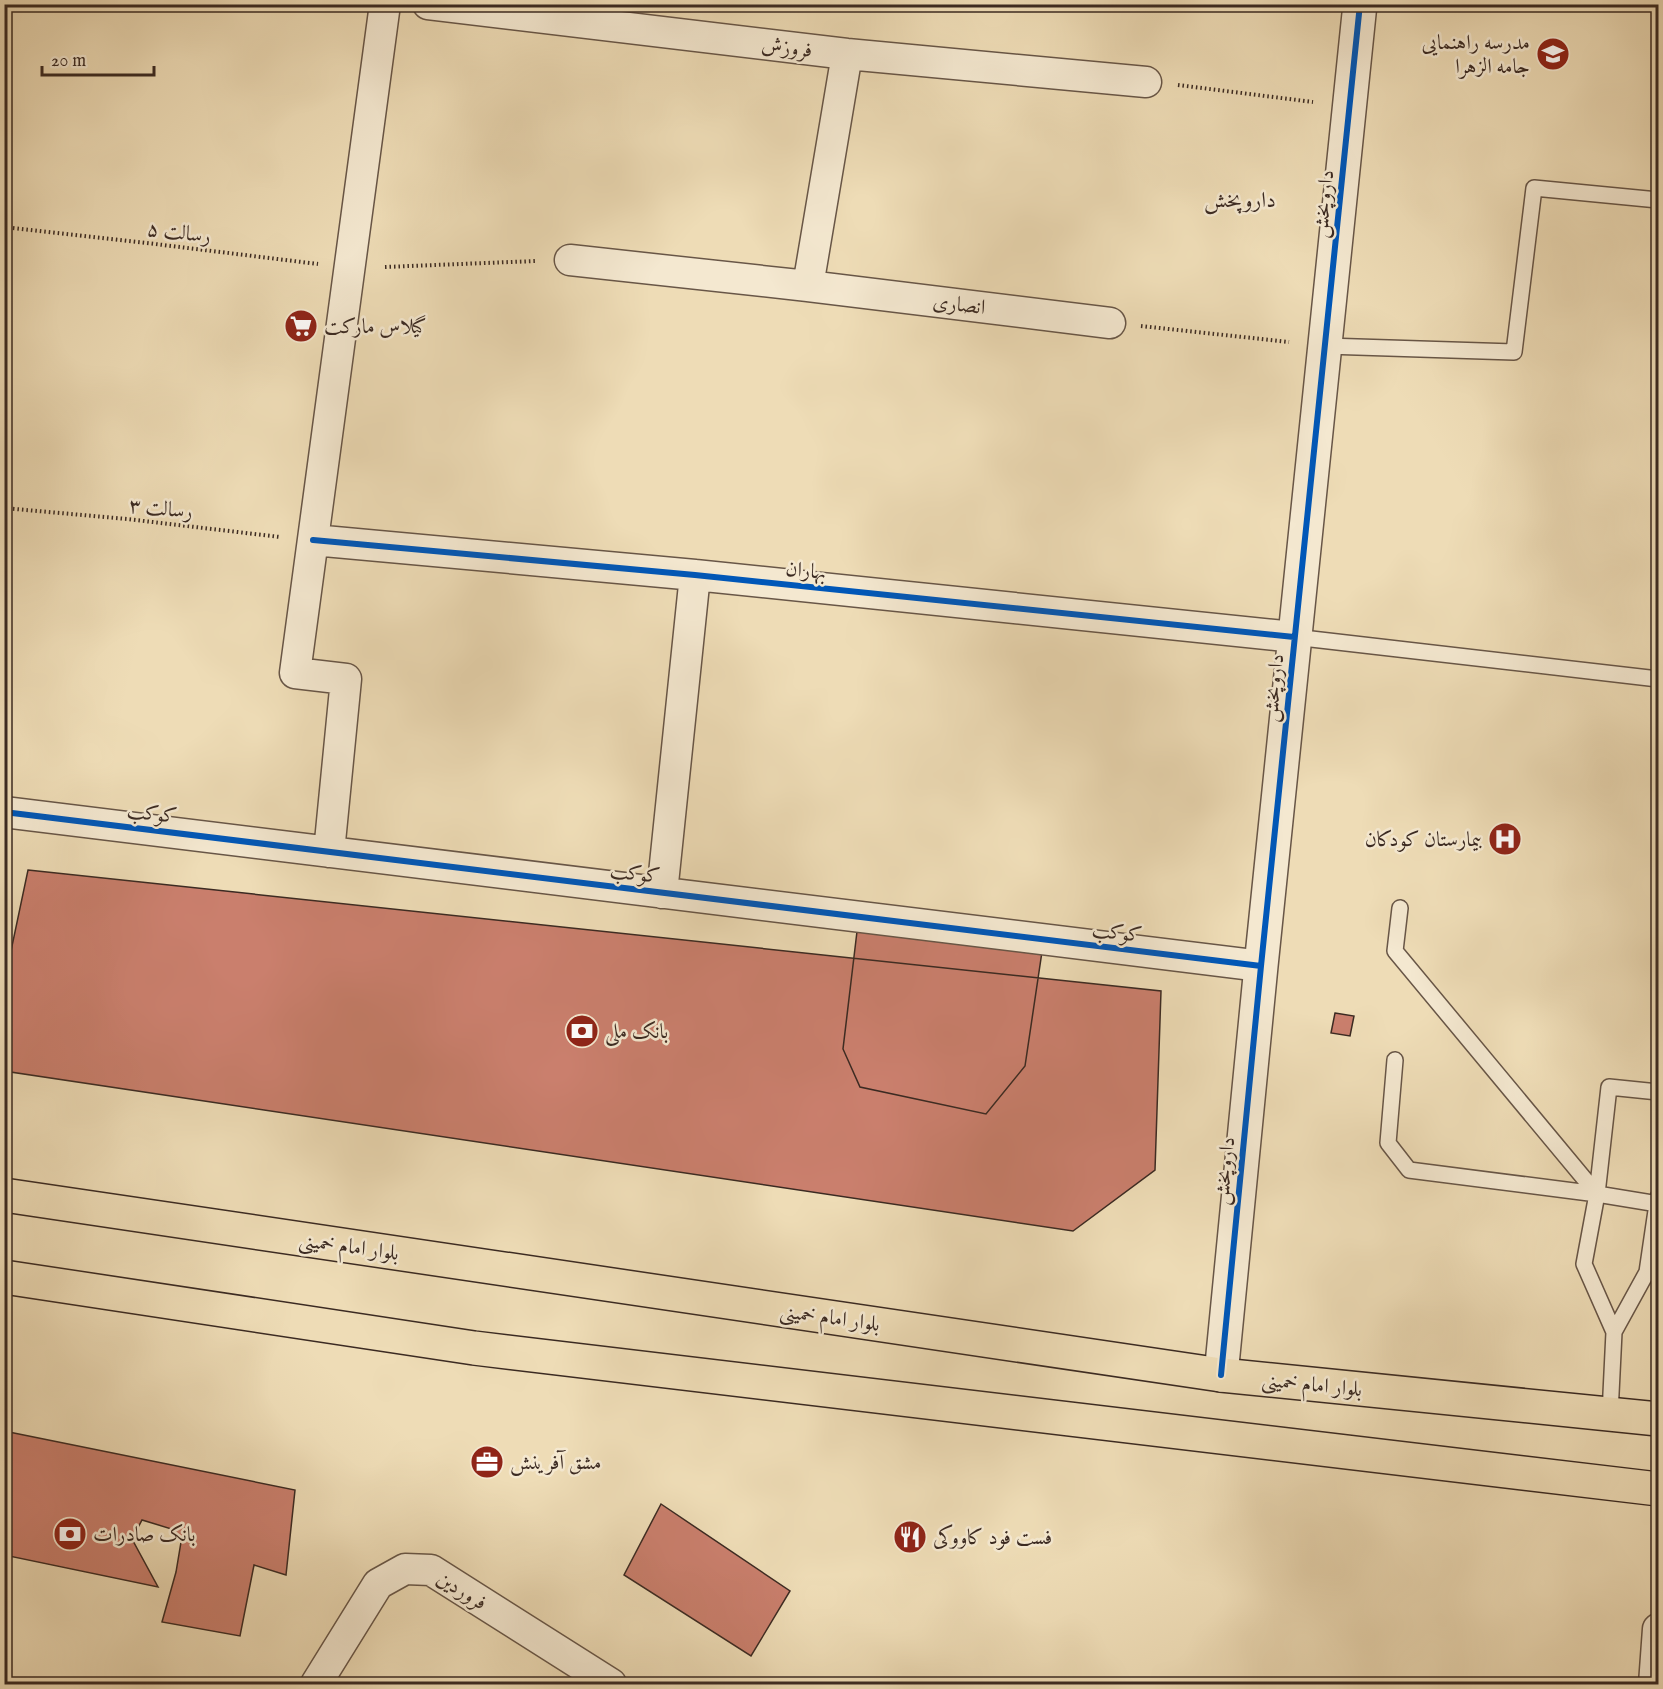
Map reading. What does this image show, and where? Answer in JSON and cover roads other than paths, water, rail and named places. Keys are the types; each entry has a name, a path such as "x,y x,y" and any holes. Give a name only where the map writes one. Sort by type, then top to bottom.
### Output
{"main road":[{"name":"بلوار امام خمینی","path":"4,1195 1221,1375 1659,1419"},
{"path":"4,1277 474,1348 1659,1489"}],"street":[{"path":"329,852 346,679 295,673 384,4"},
{"name":"فروزش","path":"428,4 847,54 1146,82"},
{"name":"داروپخش","path":"1221,1375 1294,637 1360,4"},
{"path":"808,285 847,54"},
{"name":"انصاری","path":"570,260 808,285 1110,323"},
{"name":"بهاران","path":"313,540 696,575 1294,637"},
{"path":"662,893 696,575"},
{"name":"کوکب","path":"4,812 1261,966"},
{"name":"فروردین","path":"316,1684 378,1584 405,1569 430,1570 611,1684"},
{"path":"1654,1684 1659,1629"}],"lane":[{"path":"1326,346 1514,352 1534,188 1659,200"},
{"path":"1294,637 1659,679"},
{"path":"1400,908 1395,951 1597,1194"},
{"path":"1395,1060 1388,1143 1409,1170 1658,1202 1647,1272 1614,1332 1610,1414"},
{"path":"1614,1332 1584,1264 1597,1194 1609,1087 1659,1092"}],"place":[{"name":"مدرسه راهنمایی جامه الزهرا","path":"1553,54"},
{"name":"گیلاس مارکت","path":"301,326"},
{"name":"بیمارستان کودکان","path":"1505,839"},
{"name":"بانک ملی","path":"582,1031"},
{"name":"مشق آفرینش","path":"487,1462"},
{"name":"بانک صادرات","path":"70,1534"},
{"name":"فست فود کاووکی","path":"910,1537"}],"district":[{"name":"داروپخش","path":"1240,199"}]}
